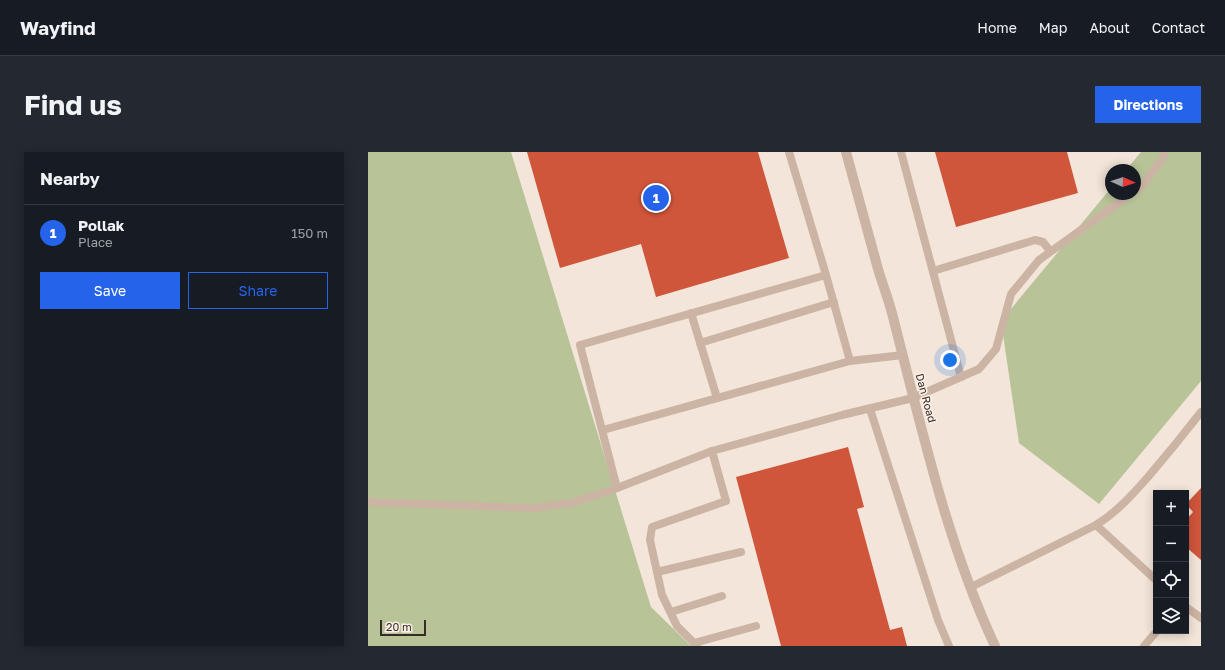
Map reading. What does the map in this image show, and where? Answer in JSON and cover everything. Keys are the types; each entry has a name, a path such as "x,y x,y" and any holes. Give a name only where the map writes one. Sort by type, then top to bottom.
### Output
{"street":[{"name":"Dan Road","path":"846,152 878,270 894,319 913,398 954,539 971,587 995,646"}],"lane":[{"path":"789,152 850,361"},
{"path":"901,152 961,377"},
{"path":"1141,187 1164,156 1164,152"},
{"path":"368,502 533,508 571,503 617,488 712,451 913,398 979,369 996,349 1011,294 1039,260 1122,200"},
{"path":"933,271 1035,240 1042,242 1050,251"},
{"path":"617,488 580,344 826,275"},
{"path":"700,343 834,302"},
{"path":"691,313 717,398"},
{"path":"602,430 850,361 903,355"},
{"path":"870,409 938,620 949,646"},
{"path":"971,587 1096,525 1107,518 1130,497 1169,453 1201,412"},
{"path":"712,451 726,501 652,527 650,540 662,595 677,626 696,645 756,626"},
{"path":"1096,525 1153,577"},
{"path":"657,572 741,552"},
{"path":"671,612 722,596"},
{"path":"1189,609 1201,618"},
{"path":"1144,646 1154,634"}],"green space":[{"path":"368,152 511,152 651,607 691,646 368,646"},
{"path":"1141,152 1201,152 1201,381 1099,504 1019,443 1001,321 1105,195 1105,200 1141,200 1141,164 1131,164"}],"building":[{"path":"527,152 758,152 789,258 656,297 641,244 560,268"},
{"path":"935,152 1067,152 1078,193 956,227"},
{"path":"848,447 864,507 857,509 890,630 902,627 907,646 781,646 736,477"},
{"path":"1201,488 1201,560 1189,550 1189,517 1193,512 1189,507 1189,501"}],"place":[{"name":"Pollak","path":"656,198"}]}
